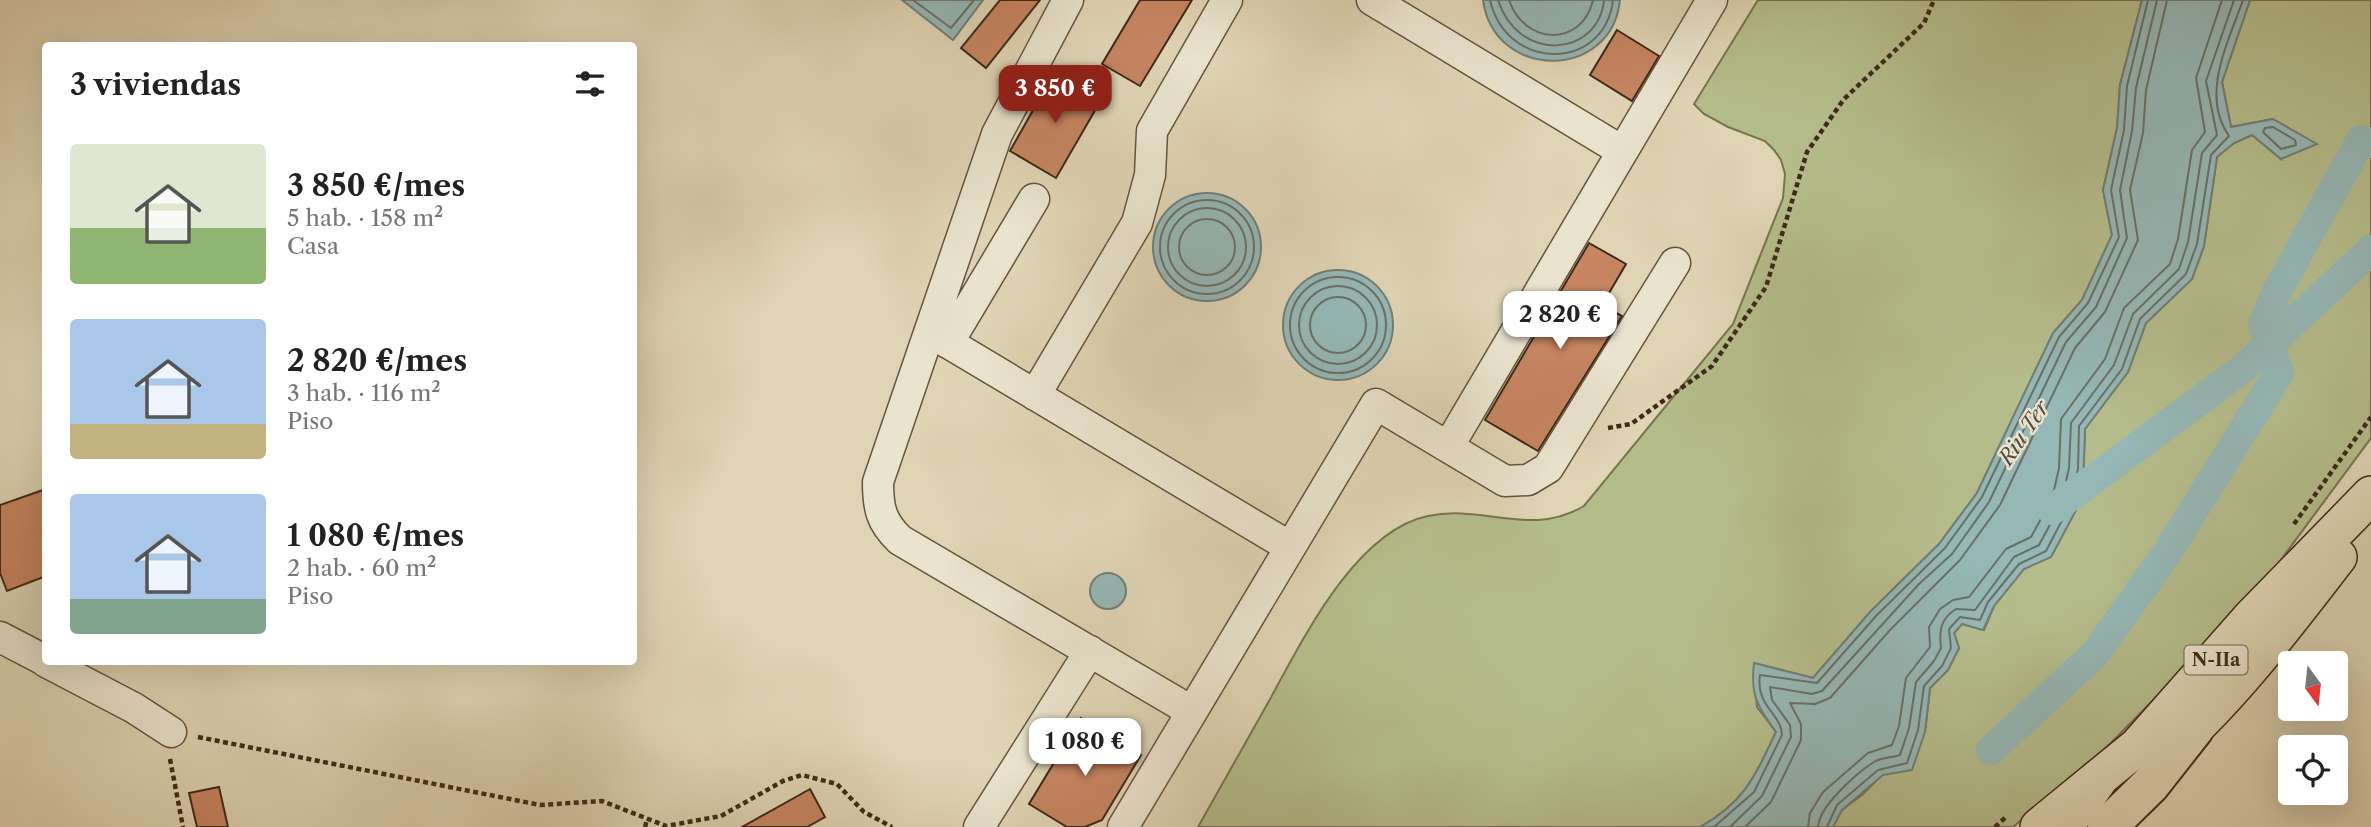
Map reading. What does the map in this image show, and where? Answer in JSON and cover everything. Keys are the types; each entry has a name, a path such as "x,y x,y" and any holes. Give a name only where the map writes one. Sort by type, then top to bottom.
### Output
{"highway":[{"path":"2107,827 2150,785 2194,729"},
{"path":"2063,827 2097,781"}],"main road":[{"name":"N-IIa","path":"2039,827 2138,746 2251,618 2371,495"},
{"name":"N-IIa","path":"2082,827 2194,729 2286,625 2371,509"}],"street":[{"path":"1068,0 997,134 939,337 878,482 878,509 885,526 900,540 1191,710"},
{"path":"1035,395 1137,223 1150,175 1152,131 1227,0"},
{"path":"1372,0 1622,152"},
{"path":"1448,447 1712,0"},
{"path":"939,337 1034,199"},
{"path":"1123,827 1376,404 1505,481 1528,480 1548,468 1675,262"},
{"path":"939,337 1290,547"},
{"path":"0,637 42,659"},
{"path":"979,827 1090,651"},
{"path":"53,665 134,708 171,732"}],"path":[{"path":"1604,429 1630,424 1712,366 1766,287 1807,152 1844,99 1924,23 1934,0"},
{"path":"183,827 170,764 171,732 540,805 602,801 666,826 720,816 783,782 802,775 836,784 864,812 892,827"},
{"path":"645,827 647,820"}],"green space":[{"path":"1758,0 2142,0 2120,85 2117,128 2103,190 2112,235 2082,300 2053,333 1977,493 1939,544 1871,611 1813,678 1754,663 1757,707 1776,732 1747,787 1728,808 1700,827 1198,827 1315,620 1354,565 1377,543 1402,526 1428,516 1449,513 1526,520 1545,519 1564,515 1584,506 1733,324 1783,198 1785,174 1781,160 1765,141 1728,127 1704,114 1694,104"},
{"path":"2250,0 2371,0 2371,438 2249,603 2093,761 2013,827 1833,827 1842,810 1862,795 1925,732 1930,688 1948,670 1959,648 1954,633 1962,624 1984,630 1994,606 2024,568 2051,557 2076,510 2083,487 2085,429 2128,372 2146,323 2192,279 2204,246 2217,157 2234,143 2252,135 2281,159 2273,119 2231,127 2222,82"}],"water":[{"path":"902,0 983,0 953,40"},
{"path":"1483,0 1620,0 1612,27 1597,46 1576,57 1553,61 1529,57 1508,46 1492,27"},
{"name":"Riu Ter","path":"2142,0 2250,0 2222,82 2231,127 2273,119 2317,144 2281,159 2252,135 2234,143 2217,157 2204,246 2192,279 2146,323 2128,372 2085,429 2083,487 2076,510 2051,557 2024,569 1994,606 1983,630 1962,624 1954,633 1959,648 1948,670 1930,688 1925,732 1912,770 1883,775 1842,810 1833,827 1700,827 1728,808 1747,787 1776,732 1754,693 1754,663 1813,678 1871,611 1939,544 1977,493 2053,333 2082,300 2112,235 2103,190 2117,128 2120,85"},
{"path":"1207,193 1228,197 1245,209 1257,226 1261,247 1257,268 1245,285 1228,297 1207,301 1186,297 1169,285 1157,268 1153,247 1157,226 1169,209 1186,197"},
{"path":"1338,270 1359,274 1377,286 1389,304 1393,325 1389,346 1377,364 1359,376 1338,380 1317,376 1299,364 1287,346 1283,325 1287,304 1299,286 1317,274"},
{"path":"1108,573 1121,578 1126,591 1121,604 1108,609 1095,604 1090,591 1095,578"}],"building":[{"path":"1000,0 1040,0 986,68 961,48"},
{"path":"1140,0 1192,0 1140,86 1102,64"},
{"path":"1617,30 1659,56 1632,101 1590,75"},
{"path":"1054,73 1101,100 1056,178 1010,151"},
{"path":"1589,243 1626,264 1602,305 1622,316 1538,451 1485,420"},
{"path":"42,490 42,578 7,591 0,573 0,505"},
{"path":"1081,718 1141,755 1102,820 1085,827 1067,827 1029,804"},
{"path":"219,787 228,827 197,827 189,793"},
{"path":"810,789 825,817 807,827 742,827"}],"waterway":[{"path":"1991,750 2094,655 2165,556 2279,373 2263,325 2276,293 2361,140 2371,143"},
{"path":"2052,510 2246,366 2371,250"}]}
